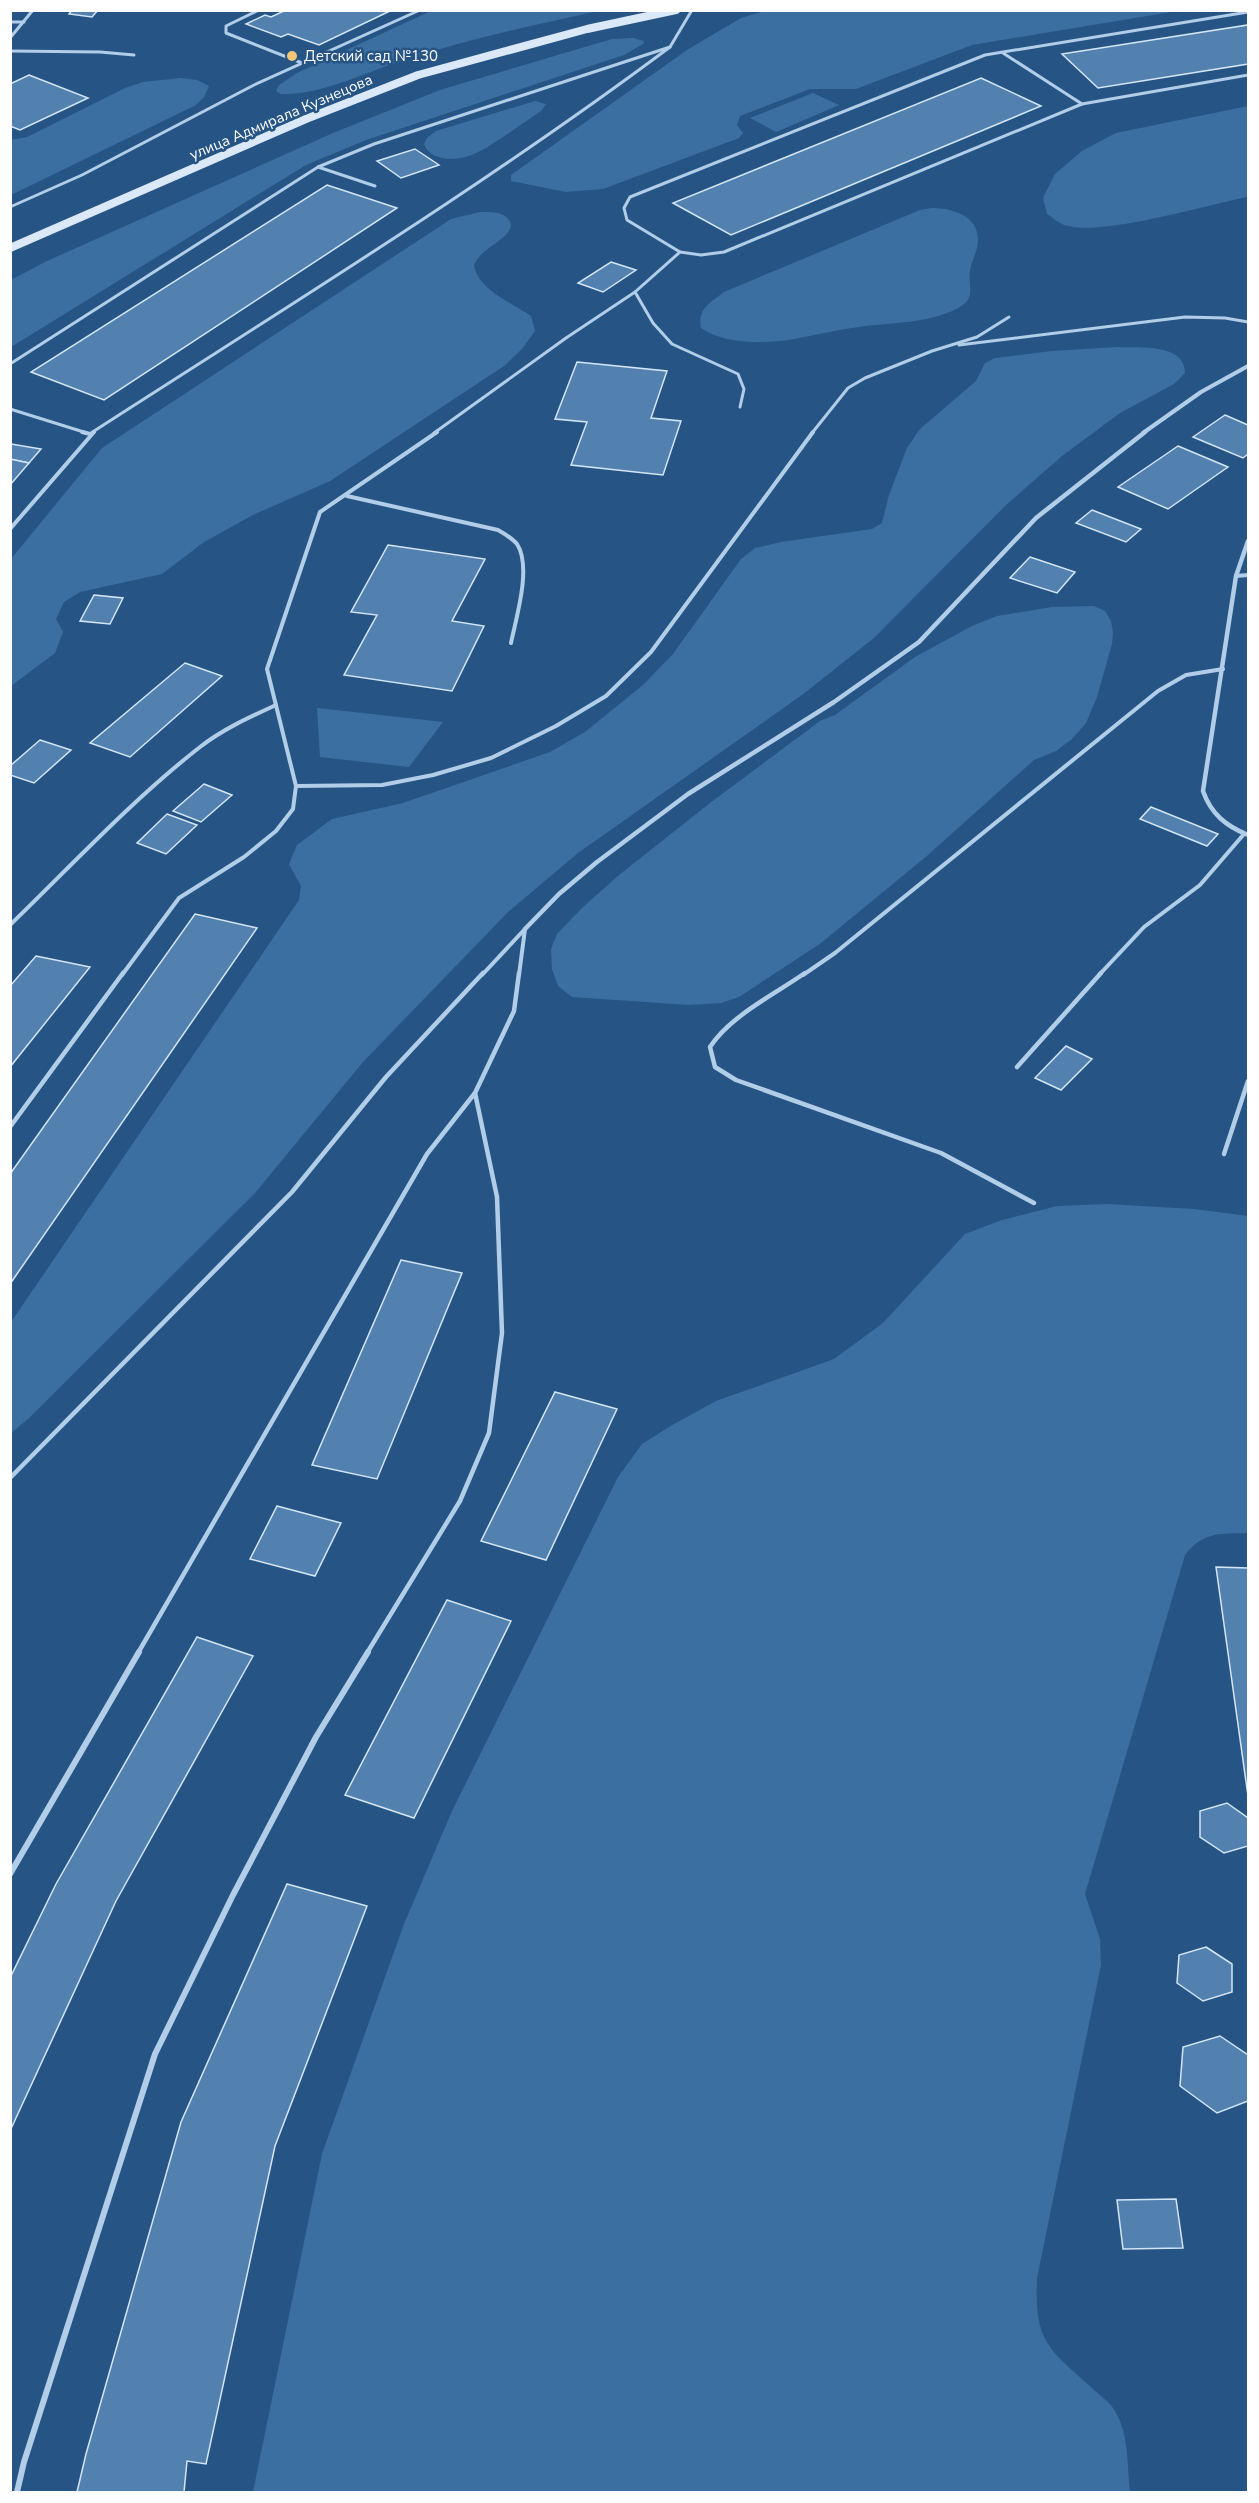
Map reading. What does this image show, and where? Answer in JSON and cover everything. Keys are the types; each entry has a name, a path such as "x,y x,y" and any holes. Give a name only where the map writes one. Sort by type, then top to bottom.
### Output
{"main road":[{"name":"улица Адмирала Кузнецова","path":"10,248 306,119 418,75 586,29 676,10"}],"street":[{"path":"525,929 597,862 688,794 834,702 919,642 1036,518 1156,423 1201,392 1248,366"},
{"path":"1246,835 1223,822 1208,809 1203,791 1236,576 1248,541"}],"lane":[{"path":"10,38 33,10"},
{"path":"259,10 226,26 226,33 302,63"},
{"path":"10,207 82,175 254,86 420,10"},
{"path":"10,529 90,435 467,190 615,88 670,47 692,10"},
{"path":"1248,12 1003,52 959,64 630,197 624,205 623,213 627,220 680,252 701,255 724,252 1082,104 1248,75"},
{"path":"10,22 24,22"},
{"path":"10,364 318,168 374,144 670,47"},
{"path":"10,51 134,55"},
{"path":"1003,52 1082,104"},
{"path":"318,168 375,186"},
{"path":"10,1127 179,898 244,857 276,831 293,809 296,786 267,669 320,512 635,292 680,252"},
{"path":"635,292 653,323 672,344 738,374 744,388 740,407"},
{"path":"296,786 382,785 433,775 491,758 556,726 606,696 651,652 828,411 848,388 865,378 977,337 995,328 1009,317"},
{"path":"948,347 1185,317 1225,318 1248,322"},
{"path":"10,409 90,435"},
{"path":"346,496 498,530 510,537 518,546 523,558 524,573 511,643"},
{"path":"1236,576 1248,575"},
{"path":"1034,1203 941,1153 736,1080 716,1067 710,1047 730,1024 835,953 1158,691 1186,675 1223,669"},
{"path":"10,926 134,805 201,746 242,720 276,705"},
{"path":"1017,1067 1116,955 1144,927 1200,885 1246,835"},
{"path":"10,1874 427,1154 475,1093 514,1011 525,929"},
{"path":"10,1478 292,1192 386,1077 525,929"},
{"path":"1224,1154 1248,1081"},
{"path":"17,2493 24,2462 155,2054 232,1895 316,1737 460,1501 489,1433 502,1333 497,1208 475,1093"}],"shaded area":[{"path":"433,10 598,11 455,45 314,91 281,94 276,91 279,85 297,73"},
{"path":"768,10 1177,11 972,45 856,89 810,89 740,116 737,125 743,133 739,138 603,189 566,192 511,181 511,175 687,50 741,18"},
{"path":"633,38 644,41 643,44 624,55 366,140 306,165 11,347 11,280 47,261 333,133 440,90 612,39"},
{"path":"181,78 197,80 209,86 204,97 196,105 11,195 11,140 27,137 125,88 143,82"},
{"path":"813,93 839,105 776,132 750,118"},
{"path":"535,101 546,104 541,111 495,142 469,156 456,159 437,157 427,150 424,144 427,138 436,131"},
{"path":"1248,106 1248,197 1153,219 1100,227 1062,224 1047,214 1043,198 1055,174 1082,151 1116,133"},
{"path":"932,208 963,215 974,225 977,232 978,245 970,271 969,298 963,305 938,316 909,322 852,328 773,342 730,340 701,328 700,321 703,311 724,292 920,210"},
{"path":"480,212 501,214 510,222 511,227 508,233 482,254 474,266 477,275 489,289 531,316 535,331 522,349 504,366 330,481 253,515 204,542 162,574 80,592 64,602 56,619 63,632 55,653 11,686 11,559 102,448 451,219"},
{"path":"1117,347 1159,349 1169,352 1183,363 1185,373 1174,384 1120,413 1062,456 1006,505 874,638 802,695 578,853 508,912 363,1062 255,1193 28,1419 11,1433 11,1322 299,900 301,886 289,864 297,845 332,819 403,803 550,752 585,732 643,685 673,654 741,559 755,548 872,529 882,523 889,495 907,448 920,429 976,381 985,363 995,358 1052,351"},
{"path":"1094,606 1105,611 1111,621 1113,632 1112,644 1097,697 1086,723 1072,739 1056,751 1034,760 928,855 821,943 739,997 721,1003 689,1005 572,997 558,986 552,969 551,949 557,934 583,907 619,875 710,803 820,721 835,715 915,657 972,626 997,616 1052,607"},
{"path":"317,708 443,722 409,767 320,757"},
{"path":"1107,1204 1194,1209 1248,1216 1248,1533 1213,1535 1192,1547 1185,1555 1085,1894 1100,1939 1101,1965 1037,2278 1038,2317 1047,2342 1064,2363 1110,2405 1120,2420 1128,2461 1130,2492 253,2492 322,2154 404,1924 452,1811 618,1477 642,1444 716,1401 834,1359 883,1323 965,1234 1002,1220 1057,1206"}],"building":[{"path":"72,10 98,10 92,17 69,14"},
{"path":"286,10 392,10 319,45 288,34 281,37 246,24 265,15 271,17"},
{"path":"1248,25 1248,64 1098,88 1062,54"},
{"path":"29,75 88,98 20,130 10,126 10,84"},
{"path":"981,78 1041,106 731,235 673,203"},
{"path":"415,149 439,165 401,178 377,161"},
{"path":"327,185 397,208 104,400 31,372"},
{"path":"611,262 636,270 603,292 578,283"},
{"path":"577,362 667,371 651,418 681,421 663,475 571,465 587,422 555,419"},
{"path":"1225,415 1248,425 1248,454 1243,458 1193,437"},
{"path":"11,444 41,449 29,463 10,459"},
{"path":"1178,446 1228,467 1168,509 1118,487"},
{"path":"10,459 29,463 10,485"},
{"path":"1092,510 1141,529 1126,542 1076,523"},
{"path":"388,545 485,559 452,621 484,626 452,691 344,675 377,615 351,612"},
{"path":"1030,557 1075,572 1057,593 1010,578"},
{"path":"94,595 123,598 110,624 80,621"},
{"path":"185,663 222,676 130,757 90,743"},
{"path":"40,740 71,750 34,783 10,775 10,766"},
{"path":"204,784 232,795 201,822 173,811"},
{"path":"1151,807 1218,834 1207,846 1140,819"},
{"path":"167,814 197,825 166,854 137,843"},
{"path":"195,914 257,928 10,1284 10,1174"},
{"path":"36,956 90,967 10,1067 10,986"},
{"path":"1066,1046 1092,1059 1061,1090 1035,1078"},
{"path":"401,1260 462,1273 377,1479 312,1465"},
{"path":"555,1392 617,1409 546,1560 481,1541"},
{"path":"277,1506 341,1523 315,1576 250,1559"},
{"path":"1216,1567 1248,1568 1248,1796"},
{"path":"447,1600 511,1621 414,1818 345,1795"},
{"path":"197,1637 253,1656 116,1901 10,2131 10,1978 56,1884"},
{"path":"1227,1803 1248,1818 1248,1846 1224,1853 1200,1837 1200,1811"},
{"path":"287,1884 367,1906 275,2146 206,2464 187,2461 184,2492 77,2492 181,2122"},
{"path":"1206,1947 1232,1964 1232,1992 1203,2001 1177,1983 1179,1955"},
{"path":"1220,2036 1248,2055 1248,2101 1217,2113 1180,2086 1183,2047"},
{"path":"1176,2199 1183,2248 1123,2249 1117,2200"}],"place":[{"name":"Детский сад №130","path":"292,56"}]}
